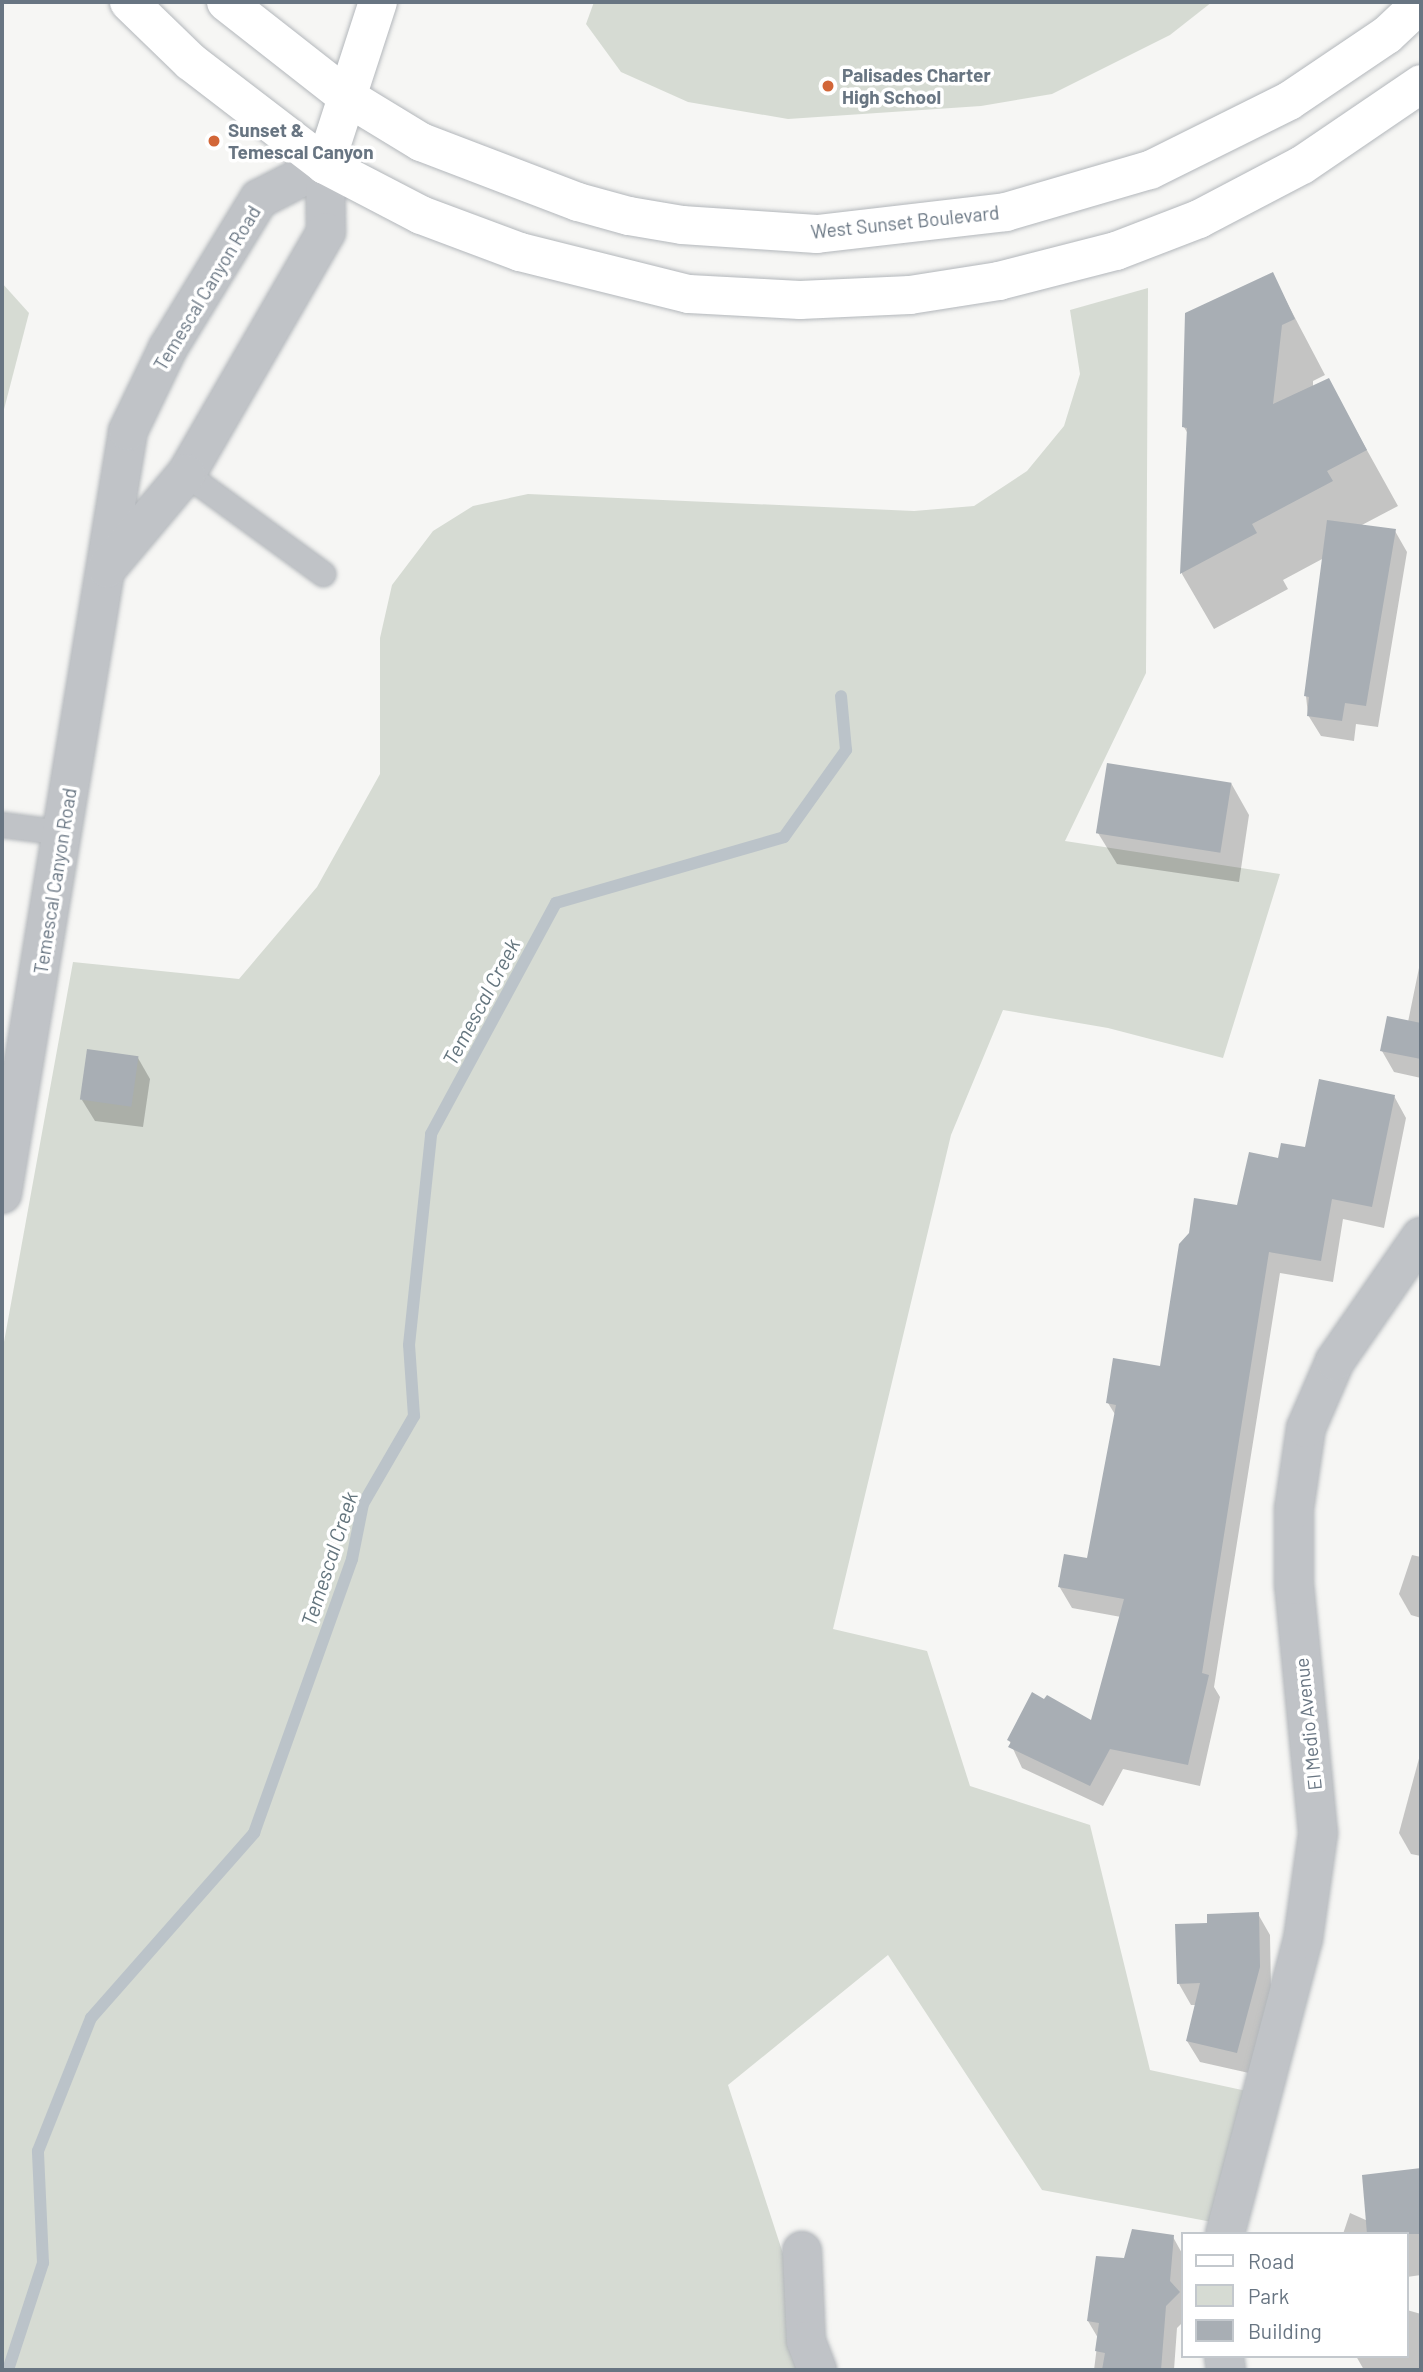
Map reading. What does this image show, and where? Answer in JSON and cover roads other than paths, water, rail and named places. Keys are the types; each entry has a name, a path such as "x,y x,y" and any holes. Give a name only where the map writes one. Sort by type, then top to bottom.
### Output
{"main road":[{"path":"129,2 191,62 325,165 421,215 520,252 595,274 689,294 800,300 910,295 999,282 1116,251 1199,219 1302,165 1421,84"},
{"name":"West Sunset Boulevard","path":"226,2 347,97 421,142 578,202 682,225 817,234 1006,212 1150,170 1289,101 1387,35 1421,3"},
{"path":"325,165 378,2"}],"street":[{"path":"107,568 186,474 326,232 325,165"},
{"name":"Temescal Canyon Road","path":"2,1194 128,431 168,348 259,199 325,165"},
{"name":"El Medio Avenue","path":"1226,2232 1275,2061 1303,1940 1318,1833 1294,1585 1294,1509 1306,1428 1335,1361 1421,1237"},
{"path":"802,2251 806,2341 817,2370"}],"lane":[{"path":"186,474 323,574"},
{"path":"2,825 63,832"}],"waterway":[{"name":"Temescal Creek","path":"8,2370 43,2263 38,2151 91,2018 254,1833 352,1559 363,1504 414,1416 409,1345 431,1134 556,903 784,837 846,750 841,696"}],"place":[{"name":"Palisades Charter High School","path":"828,86"},
{"name":"Sunset & Temescal Canyon","path":"214,141"}]}
